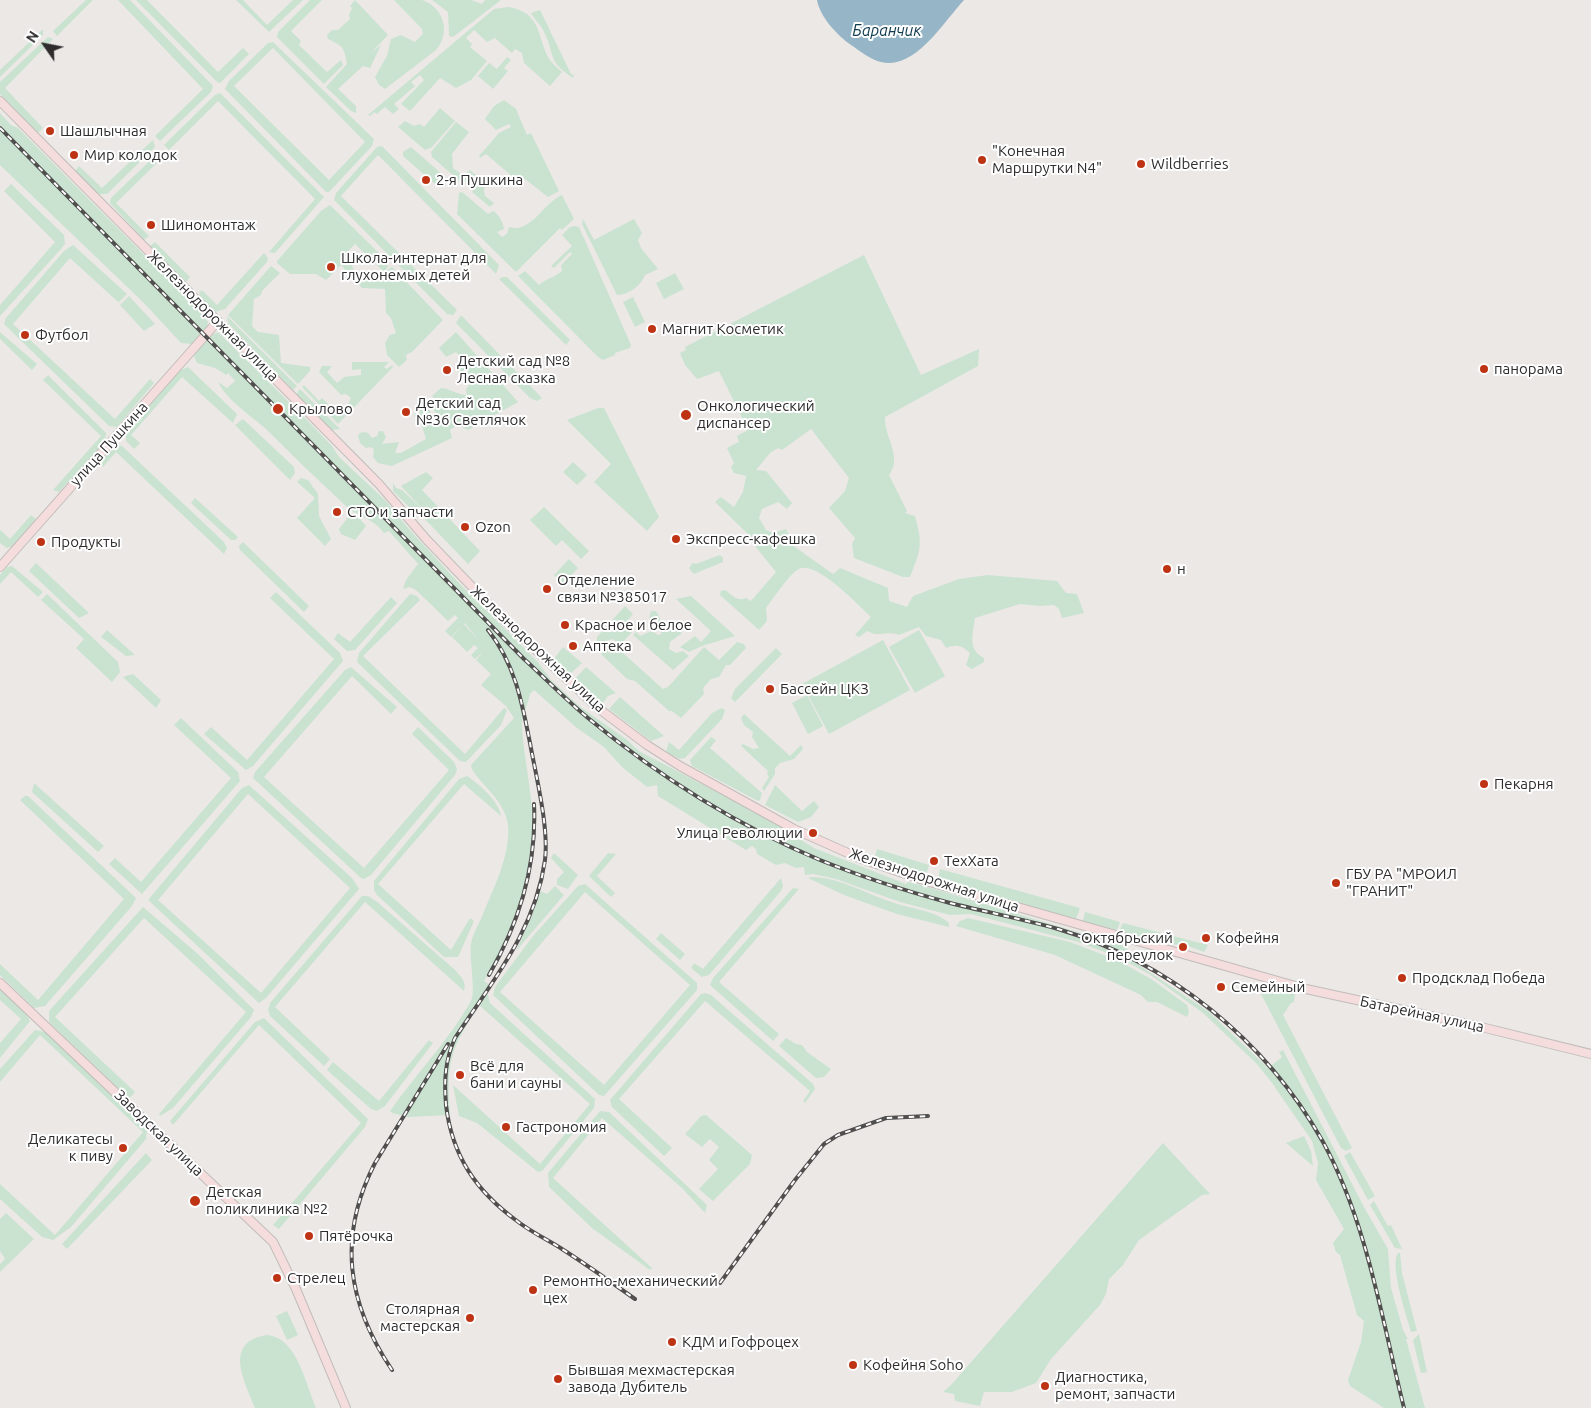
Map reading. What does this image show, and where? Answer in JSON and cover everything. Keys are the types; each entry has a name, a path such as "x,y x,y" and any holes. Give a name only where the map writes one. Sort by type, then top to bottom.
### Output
{"main road":[{"name":"Железнодорожная улица","path":"0,101 379,484 460,575 546,662 610,717 663,756 802,833 883,867 1116,936 1254,974"},
{"name":"улица Пушкина","path":"0,567 218,321"},
{"name":"Батарейная улица","path":"1254,974 1306,989 1591,1054"},
{"name":"Заводская улица","path":"0,983 273,1242 296,1289 346,1408"}],"green space":[{"path":"86,0 93,0 57,36 53,31"},
{"path":"118,0 130,0 213,86 211,92 160,141 155,136 203,89"},
{"path":"136,0 147,0 218,72 243,48 249,54 220,83 217,82"},
{"path":"236,0 243,0 267,25 293,0 303,0 269,32"},
{"path":"310,0 322,0 291,31 301,41 299,45 327,72 341,60 343,65 324,84 277,37 278,32"},
{"path":"355,0 388,35 371,53 381,45 370,68 363,66 338,89 356,106 356,113 351,111 326,87 347,64 342,48 337,43 328,39 327,35 332,30 338,30 350,19 349,15 352,8 350,6"},
{"path":"394,0 422,0 430,3 440,14 444,29 441,43 436,50 385,89 379,85 375,77 387,56 391,39 401,35 415,42 423,34 422,29"},
{"path":"432,0 471,0 482,4 485,0 501,0 453,37 449,36 448,12"},
{"path":"509,7 527,14 533,20 548,57 562,72 550,86 524,63 522,53 515,49 512,53 495,38 487,42 474,30 466,38 472,44 470,47 487,61 471,80 456,88 440,78 410,111 401,104 424,80 420,75 411,82 415,86 394,104 399,109 393,114 385,107 377,114 374,112 370,116 368,115 494,9"},
{"path":"540,10 571,74 574,75 573,78 555,62 548,40 531,13"},
{"path":"43,29 43,35 0,77 0,70"},
{"path":"48,37 53,39 5,88 43,128 38,133 0,94 0,82"},
{"path":"273,42 374,139 372,146 329,192 326,192 225,89 229,81 268,43","holes":["273,48 365,142 329,180 234,86"]},
{"path":"507,57 511,60 504,68 508,71 493,89 478,76 489,63 497,69"},
{"path":"220,93 324,197 275,253 269,252 315,199 218,101 169,150 164,145 215,95"},
{"path":"504,100 516,109 527,135 531,133 559,191 548,197 525,179 521,184 486,154 480,158 479,156 499,133 511,127 509,124 496,130 485,119 494,106"},
{"path":"440,108 455,121 432,147 425,150 398,127 405,121 414,126 420,124 424,127"},
{"path":"0,113 11,125 18,128 201,312 208,322 207,327 192,344 181,343 144,303 0,165"},
{"path":"456,122 469,132 452,154 453,168 464,176 470,170 487,185 484,189 485,196 494,203 490,207 472,192 477,184 470,178 462,183 432,157 431,152"},
{"path":"153,140 155,147 107,194 98,194 75,171 79,166 102,188"},
{"path":"382,146 499,265 496,274 378,155 341,196 457,310 453,315 447,314 334,200 336,193 377,147"},
{"path":"411,147 448,181 435,184 403,156 403,152"},
{"path":"160,151 166,154 116,203 149,236 144,240 110,203 111,198"},
{"path":"11,184 64,235 65,244 0,316 0,305 55,242 4,191"},
{"path":"462,192 488,214 493,211 497,214 504,227 504,229 497,232 502,237 507,234 509,227 517,228 524,226 562,195 574,219 562,230 560,228 516,272 457,214 459,193"},
{"path":"330,205 383,257 388,266 385,272 392,267 443,320 412,352 406,355 407,360 399,367 387,355 385,343 390,335 396,333 391,318 386,313 385,289 362,288 341,265 326,280 316,274 290,274 277,263 321,211","holes":["355,244 384,272 376,272 362,277 353,269 350,257 346,253"]},
{"path":"583,219 594,240 634,219 642,233 638,240 641,248 658,269 645,275 634,289 617,295 582,224"},
{"path":"570,227 579,227 631,345 630,348 615,353 615,355 603,360 518,276 525,271 539,285 562,271 561,265 572,254 570,252 554,268 551,266 572,246 562,235"},
{"path":"155,242 190,277 186,282 149,247"},
{"path":"73,245 127,294 119,302 117,301 70,258 13,324 115,419 150,379 154,383 117,427 109,426 4,324 6,318 64,251"},
{"path":"264,253 268,258 267,262 225,309 215,312 202,300 199,293 202,290 217,305"},
{"path":"864,255 921,375 979,349 978,366 885,417 885,425 894,454 893,468 889,475 907,511 905,513 915,516 920,541 917,560 910,577 903,577 854,558 852,544 855,538 829,508 845,491 849,478 811,429 782,450 778,448 770,453 756,470 766,471 792,503 787,509 778,502 762,509 759,518 766,530 773,533 786,529 795,547 833,574 840,568 888,588 889,601 907,607 913,596 959,579 988,575 1057,581 1066,593 1077,594 1084,613 1062,618 1059,609 1054,605 1020,604 975,618 972,636 973,646 984,658 984,662 972,669 966,665 970,653 967,650 959,646 946,648 941,640 926,636 919,627 899,635 891,633 876,634 867,631 859,637 855,635 871,617 826,577 806,568 795,571 766,608 767,621 759,630 720,595 721,591 725,590 737,599 746,598 751,601 776,572 755,546 752,538 715,502 721,497 734,507 743,492 746,476 734,473 731,467 734,463 727,448 739,442 737,436 748,430 719,371 697,379 685,365 680,353 686,350 685,347"},
{"path":"271,266 280,273 262,291 261,295 254,299 252,326 258,332 279,335 281,363 310,367 310,371 298,384 228,315"},
{"path":"675,273 684,289 664,299 656,283"},
{"path":"507,277 570,340 566,345 499,279"},
{"path":"129,296 155,324 144,331 120,305"},
{"path":"633,297 645,322 635,327 623,302"},
{"path":"461,315 542,398 537,401 530,398 456,323"},
{"path":"227,316 297,386 293,390 228,323"},
{"path":"0,332 37,364 32,370 0,339"},
{"path":"218,332 302,415 332,446 339,457 385,500 456,580 538,662 551,680 579,706 626,739 639,751 764,817 814,848 906,884 908,882 921,885 1124,946 1130,952 1128,958 1208,1011 1268,1068 1282,1057 1279,1052 1283,1050 1365,1209 1388,1249 1391,1288 1403,1330 1408,1339 1406,1339 1425,1408 1384,1408 1350,1386 1348,1380 1361,1342 1364,1321 1357,1315 1340,1255 1336,1252 1333,1243 1344,1229 1316,1180 1318,1163 1312,1141 1257,1064 1203,1013 1149,974 1120,958 1078,942 971,914 950,915 900,902 836,879 813,874 805,875 804,867 796,868 785,863 776,865 757,854 756,849 752,846 746,850 658,796 657,785 647,787 622,767 604,747 577,728 534,690 530,694 522,724 532,811 530,855 521,899 513,921 505,942 484,981 491,986 487,992 490,1003 595,1099 594,1108 542,1171 538,1172 477,1123 459,1116 453,1085 540,1164 590,1104 479,1005 462,1034 452,1057 449,1082 450,1115 408,1117 392,1113 390,1111 443,1043 471,1001 473,990 472,941 504,861 507,849 508,825 506,815 501,806 476,776 471,765 514,718 506,706 481,685 491,674 476,660 483,652 475,659 471,655 478,648 474,645 467,652 452,637 464,624 451,637 445,631 458,618 455,615 448,621 416,590 410,587 403,589 406,580 418,564 389,531 384,533 375,524 347,507 267,430 234,402 218,382 227,388 235,381 228,373 226,375 215,368 197,363 194,356 198,349 207,339","holes":["465,623 479,641 464,624"]},
{"path":"456,332 518,402 468,430 457,425 450,430 452,438 392,466 378,463 373,457 374,449 366,448 360,443 358,435 362,432 368,433 372,438 377,436 379,431 383,431 386,437 382,444 399,442 395,453 401,453 426,439 422,426 414,416 415,413 424,408 429,409 433,419 444,427 430,404 436,401 432,396 441,388 467,395 466,389 473,380 462,378 459,375 458,372 464,365 464,360 456,352 446,357 439,348"},
{"path":"352,362 389,362 384,367 387,369 392,365 393,367 338,424 302,387 304,385 319,401 322,398 335,411 342,404 347,407 351,398 346,394 341,395 319,372 322,366 332,366 327,372 337,383 344,377 361,375 361,369 352,370"},
{"path":"188,367 237,414 233,423 182,377 131,435 140,443 134,449 126,441 126,432 134,422 141,419 148,407 179,371"},
{"path":"48,375 106,433 105,442 59,492 53,490 101,436 43,380"},
{"path":"300,389 340,429 332,430 296,394"},
{"path":"598,408 604,408 659,517 647,531 594,482 611,464 567,420"},
{"path":"243,419 294,467 295,473 290,480 235,425"},
{"path":"117,445 122,446 224,542 227,548 224,554 116,452 103,467 98,463"},
{"path":"573,462 587,475 577,485 563,472"},
{"path":"426,472 433,478 422,490 480,551 468,564 418,512 410,508 393,491 393,483 396,488 402,490 422,509 401,486"},
{"path":"301,478 308,480 318,494 319,516 331,539 325,546 297,518 315,498 297,482"},
{"path":"195,498 238,537 235,540 231,540 191,503"},
{"path":"544,507 589,551 581,559 562,540 556,546 530,520"},
{"path":"31,515 36,519 13,546 7,548 0,543 0,530 10,539"},
{"path":"349,516 359,518 366,526 355,540 341,534 339,529"},
{"path":"243,542 309,606 304,612 240,550 239,546"},
{"path":"720,555 723,558 723,562 694,574 689,568 693,563 696,564"},
{"path":"569,559 578,568 563,584 554,575"},
{"path":"36,563 89,613 79,618 29,571"},
{"path":"12,566 43,592 38,597 11,572 0,584 0,575 7,567"},
{"path":"276,592 340,653 343,661 253,766 246,770 204,734 211,727 247,760 334,659 270,598"},
{"path":"47,594 118,662 120,672 112,682 76,648 84,639 41,600"},
{"path":"410,594 417,596 420,600 363,656 465,754 504,708 507,710 501,725 466,762 460,761 357,662 359,653"},
{"path":"691,596 735,636 689,652 680,647 695,636 701,642 711,631 676,599"},
{"path":"391,597 397,603 355,650 347,651 334,639 338,633 350,642"},
{"path":"625,606 633,614 626,622 634,630 620,645 613,639 597,643 597,637"},
{"path":"651,611 656,611 661,621 668,627 682,633 670,642 669,649 676,653 683,651 689,656 673,670 633,635 636,632 640,636 652,631 658,635 662,634 649,619"},
{"path":"107,630 135,655 126,656 101,637"},
{"path":"919,630 945,676 915,693 889,647"},
{"path":"883,640 910,690 829,734 802,684"},
{"path":"737,642 744,644 746,648 730,665 726,665 719,677 711,679 703,688 704,694 681,718 672,711 669,711 635,681 627,679 601,654 606,646 614,645 663,689 668,687 704,647 719,660"},
{"path":"563,647 582,663 569,675 553,660"},
{"path":"776,648 782,654 735,702 731,698 735,689"},
{"path":"351,667 397,707 391,714 352,676 264,777 364,868 449,770 412,734 418,727 454,762 457,769 455,775 371,875 364,879 253,778 255,772 345,670"},
{"path":"586,667 616,693 608,696 602,704 574,680"},
{"path":"133,674 161,700 156,708 123,677"},
{"path":"807,695 823,726 808,734 792,703"},
{"path":"620,697 664,736 651,741 609,709"},
{"path":"722,708 725,710 722,719 685,758 680,759 666,752 669,742 679,750 712,713"},
{"path":"744,714 790,756 801,745 803,749 794,759 780,763 775,768 775,774 764,791 762,788 769,777 768,771 741,746 743,744 753,749 759,748 752,737 753,732 744,725 741,718"},
{"path":"181,718 238,772 240,781 142,894 109,864 115,858 141,882 231,778 174,725"},
{"path":"711,737 716,740 710,748 762,793 760,800 758,801 692,766 690,760"},
{"path":"467,776 483,788 493,799 501,816 464,784 378,884 451,950 470,918 474,921 458,957 444,957 377,895 374,890 374,881 459,779"},
{"path":"34,783 104,846 98,852 32,792"},
{"path":"249,785 352,878 359,889 266,998 259,1003 148,900 242,788","holes":["248,794 350,888 261,993 158,900"]},
{"path":"775,785 802,811 814,801 819,807 811,817 798,822 765,805"},
{"path":"28,796 136,898 132,906 45,1006 34,1008 0,975 0,964 38,1000 124,899 20,800"},
{"path":"877,849 929,865 927,872 922,873 884,862 875,856"},
{"path":"554,853 578,875 568,889 557,885 557,879 564,872 551,858"},
{"path":"608,853 616,854 597,876 615,893 611,897 589,876"},
{"path":"940,869 1080,908 1076,919 938,879"},
{"path":"781,878 783,886 781,891 709,975 702,977 691,968 694,963 703,969"},
{"path":"808,878 832,880 892,902 930,912 949,923 949,927 897,914 844,895"},
{"path":"585,884 697,983 697,990 604,1096 599,1095 493,995 495,987 533,936 578,886","holes":["585,892 690,985 604,1085 500,992"]},
{"path":"555,886 564,895 516,951 540,891 547,894"},
{"path":"793,888 799,889 719,982 779,1034 773,1041 710,985 713,978"},
{"path":"362,896 368,896 376,901 454,969 461,976 465,987 464,991 365,902 275,1007 330,1059 324,1066 270,1016 268,1010 270,1003"},
{"path":"143,907 198,954 254,1010 251,1017 173,1108 160,1116 159,1114 246,1012 144,918 55,1017 135,1092 129,1099 49,1022 49,1011"},
{"path":"1085,912 1120,922 1117,930 1083,921"},
{"path":"968,918 1070,942 1117,960 1151,979 1187,1005 1189,1012 1187,1017 1157,1002 1148,1002 1141,995 1055,955 956,926 960,921"},
{"path":"1123,923 1208,945 1204,952 1188,946 1156,942 1119,931"},
{"path":"661,933 685,954 680,960 656,939"},
{"path":"1264,982 1295,994 1294,1002 1291,1003 1283,1015 1352,1148 1346,1151 1341,1148 1260,992 1260,987"},
{"path":"0,989 27,1015 30,1021 0,1058 0,1043 21,1019 0,1000"},
{"path":"701,994 711,995 813,1084 815,1089 805,1103 803,1101 810,1091 705,1001 619,1099 672,1148 664,1156 612,1107 610,1100"},
{"path":"264,1018 368,1119 365,1127 279,1229 273,1225 361,1123 259,1025 173,1125 170,1121 255,1022"},
{"path":"35,1030 46,1032 142,1123 147,1131 146,1139 71,1227 53,1240 42,1237 0,1199 0,1184 55,1235 143,1132 40,1035 0,1082 0,1069"},
{"path":"786,1038 802,1045 807,1052 831,1069 824,1077 816,1078 779,1046"},
{"path":"429,1040 433,1043 385,1106 377,1111 371,1109 327,1070 333,1062 379,1101"},
{"path":"600,1111 609,1112 707,1205 705,1213 682,1188 602,1118 553,1178 652,1268 650,1270 592,1228 549,1187 548,1173"},
{"path":"706,1115 752,1155 750,1164 713,1201 699,1189 718,1169 709,1160 719,1147 710,1139 702,1147 685,1134 701,1116"},
{"path":"1304,1136 1311,1151 1313,1166 1286,1143"},
{"path":"1163,1143 1210,1194 1202,1195 1139,1240 1123,1265 1109,1279 1106,1294 1100,1305 1051,1359 1036,1383 1012,1392 984,1392 980,1406 955,1401 954,1394 943,1392 951,1385"},
{"path":"1350,1152 1375,1196 1368,1200 1344,1156"},
{"path":"146,1153 152,1160 67,1249 62,1244"},
{"path":"1374,1201 1388,1226 1391,1225 1402,1249 1395,1248 1370,1205"},
{"path":"6,1213 34,1239 0,1272 0,1264 5,1259 0,1251 0,1219"},
{"path":"1398,1253 1400,1253 1402,1273 1417,1331 1411,1332 1397,1280 1396,1260"},
{"path":"287,1311 298,1335 287,1340 276,1316"},
{"path":"1419,1334 1427,1372 1421,1373 1413,1340"},
{"path":"267,1335 277,1338 286,1344 293,1353 304,1375 316,1408 255,1408 246,1387 240,1364 241,1354 245,1346 253,1339"}],"water":[{"name":"Баранчик","path":"817,0 964,0 917,52 906,59 894,63 873,59 846,41 825,19"}],"railway":[{"path":"0,128 524,659 580,711 614,739 670,779 728,815 820,860 917,894 1058,929 1099,943 1138,962 1176,984 1211,1010 1243,1038 1273,1070 1300,1105 1323,1142 1338,1173 1351,1205 1372,1272 1404,1408"},
{"path":"488,630 505,656 520,698 541,802 545,832 545,860 540,886 522,932 498,975 455,1038 452,1046 445,1079 449,1123 460,1156 468,1171 489,1197 522,1225 571,1255 635,1299"},
{"path":"489,975 509,935 524,893 532,849 534,804"},
{"path":"392,1370 365,1320 357,1295 352,1269 355,1217 363,1190 375,1163 448,1044"},
{"path":"720,1283 795,1180 824,1144 838,1135 886,1118 928,1116"}],"place":[{"name":"Шашлычная","path":"50,131"},
{"name":"Мир колодок","path":"74,155"},
{"name":"\"Конечная Маршрутки N4\"","path":"982,160"},
{"name":"Wildberries","path":"1141,164"},
{"name":"2-я Пушкина","path":"426,180"},
{"name":"Шиномонтаж","path":"151,225"},
{"name":"Школа-интернат для глухонемых детей","path":"331,267"},
{"name":"Магнит Косметик","path":"652,329"},
{"name":"Футбол","path":"25,335"},
{"name":"панорама","path":"1484,369"},
{"name":"Детский сад №8 Лесная сказка","path":"447,370"},
{"name":"Крылово","path":"278,409"},
{"name":"Детский сад №36 Светлячок","path":"406,412"},
{"name":"Онкологический диспансер","path":"686,415"},
{"name":"СТО и запчасти","path":"337,512"},
{"name":"Ozon","path":"465,527"},
{"name":"Экспресс-кафешка","path":"676,539"},
{"name":"Продукты","path":"41,542"},
{"name":"н","path":"1167,569"},
{"name":"Отделение связи №385017","path":"547,589"},
{"name":"Красное и белое","path":"565,625"},
{"name":"Аптека","path":"573,646"},
{"name":"Бассейн ЦКЗ","path":"770,689"},
{"name":"Пекарня","path":"1484,784"},
{"name":"Улица Революции","path":"813,833"},
{"name":"ТехХата","path":"934,861"},
{"name":"ГБУ РА \"МРОИЛ \"ГРАНИТ\"","path":"1336,883"},
{"name":"Кофейня","path":"1206,938"},
{"name":"Октябрьский переулок","path":"1183,947"},
{"name":"Продсклад Победа","path":"1402,978"},
{"name":"Семейный","path":"1221,987"},
{"name":"Всё для бани и сауны","path":"460,1075"},
{"name":"Гастрономия","path":"506,1127"},
{"name":"Деликатесы к пиву","path":"123,1148"},
{"name":"Детская поликлиника №2","path":"195,1201"},
{"name":"Пятёрочка","path":"309,1236"},
{"name":"Стрелец","path":"277,1278"},
{"name":"Ремонтно-механический цех","path":"533,1290"},
{"name":"Столярная мастерская","path":"470,1318"},
{"name":"КДМ и Гофроцех","path":"672,1342"},
{"name":"Кофейня Soho","path":"853,1365"},
{"name":"Бывшая мехмастерская завода Дубитель","path":"558,1379"},
{"name":"Диагностика, ремонт, запчасти","path":"1045,1386"}]}
